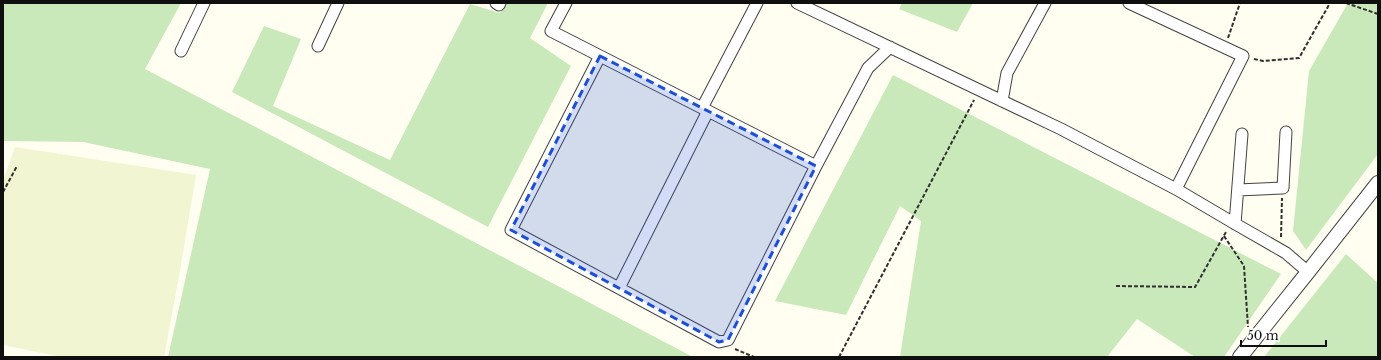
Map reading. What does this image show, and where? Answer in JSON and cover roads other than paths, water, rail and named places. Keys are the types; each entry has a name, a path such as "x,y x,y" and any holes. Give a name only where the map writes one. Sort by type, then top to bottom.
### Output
{"street":[{"path":"181,51 204,3"},
{"path":"318,46 338,3"},
{"path":"496,3 499,5 500,3"},
{"path":"566,3 551,31 816,166"},
{"path":"619,288 757,3"},
{"path":"797,3 1061,129 1176,190 1281,250 1308,272"},
{"path":"1002,101 1007,73 1045,3"},
{"path":"1129,3 1243,56 1176,190"},
{"path":"600,56 511,230 719,342 728,340 816,166 868,68 890,47"},
{"path":"1238,190 1283,188 1286,132"},
{"path":"1234,223 1242,134"},
{"path":"1240,357 1378,183"}]}
